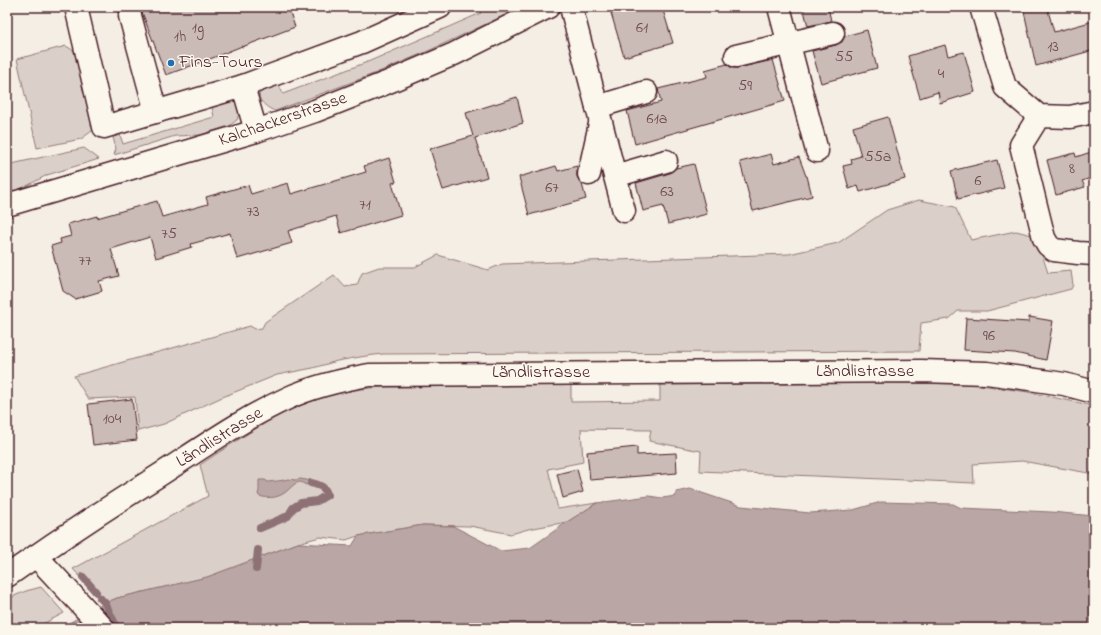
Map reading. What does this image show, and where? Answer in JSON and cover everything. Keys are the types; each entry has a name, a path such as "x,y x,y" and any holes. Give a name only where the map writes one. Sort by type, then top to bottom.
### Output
{"street":[{"path":"76,7 104,127 243,86 362,42 440,7"},
{"path":"571,7 624,211"},
{"path":"779,7 817,151"},
{"path":"981,7 1005,88 1039,116 1070,117 1094,112"},
{"name":"Kalchackerstrasse","path":"7,205 256,131 329,105 454,54 545,8"},
{"path":"130,16 156,112"},
{"path":"736,56 833,33"},
{"path":"243,86 256,131"},
{"path":"599,114 646,92"},
{"path":"589,174 599,114"},
{"path":"1039,116 1021,145 1044,238 1048,245 1054,250 1094,254"},
{"path":"615,176 666,162"},
{"name":"Ländlistrasse","path":"7,576 73,530 262,411 288,398 319,386 369,375 921,371 987,373 1064,384 1094,392"},
{"path":"36,556 103,628"}],"shaded area":[{"path":"479,7 517,7 514,11 428,51 376,73 275,111 265,105 260,99 260,93 267,88 279,85 283,94 370,61 481,13"},
{"path":"66,46 79,54 96,128 81,139 37,148 17,59"},
{"path":"235,101 237,104 239,113 237,120 229,126 200,135 175,136 114,155 116,149 113,137 120,135 123,144 214,117 212,107"},
{"path":"84,148 99,159 47,175 21,189 7,193 7,165"},
{"path":"919,200 955,207 971,240 1016,231 1036,236 1048,273 1071,271 1073,285 1071,289 987,311 958,311 949,319 921,323 919,351 383,354 366,356 277,375 220,398 164,424 138,431 135,397 88,399 74,376 250,326 255,329 262,328 265,322 334,275 345,287 357,285 362,273 379,267 415,267 438,255 488,270 502,264 789,254 838,243 887,210"},
{"path":"889,383 974,384 1028,392 1094,406 1094,474 1022,461 973,464 974,483 700,471 701,451 649,441 651,430 581,429 583,462 548,469 558,509 597,503 567,522 528,529 511,534 470,526 423,525 358,536 346,540 320,537 298,543 208,577 117,598 105,603 73,569 208,496 200,465 230,445 260,426 291,410 307,403 339,393 385,387 571,385 571,402 660,401 660,385"},
{"path":"301,479 311,481 311,483 306,485 301,482 294,484 282,495 270,498 259,496 259,480 265,480 268,482"},
{"path":"690,489 741,506 810,513 853,510 881,502 953,504 961,508 1051,512 1094,516 1094,628 113,628 114,623 108,621 95,628 60,628 117,598 207,577 298,543 352,546 358,536 423,525 453,526 501,551 530,548 597,503 649,496 662,498 676,496 676,492"},
{"path":"41,587 64,613 35,628 7,628 7,599 26,591"}],"building":[{"path":"140,7 288,7 295,27 166,75"},
{"path":"633,7 662,7 673,43 624,57 611,13"},
{"path":"803,7 828,7 831,21 808,26"},
{"path":"1023,7 1047,7 1054,32 1094,21 1094,50 1036,66"},
{"path":"867,30 877,68 821,83 812,51 836,45 842,42 845,36"},
{"path":"945,45 948,56 964,52 975,92 940,103 938,92 920,98 908,56"},
{"path":"773,60 785,101 635,144 627,111 661,102 658,89 707,77 705,70 727,64 732,68 738,68"},
{"path":"517,97 523,123 475,138 487,177 443,190 430,149 473,136 466,113"},
{"path":"888,117 905,179 860,192 858,186 849,189 843,166 852,164 851,159 861,156 853,127"},
{"path":"1094,151 1094,177 1082,181 1085,187 1056,195 1047,160 1075,153 1076,157"},
{"path":"771,154 774,164 799,157 807,176 812,196 753,211 740,162"},
{"path":"389,158 396,182 392,183 401,215 341,233 336,216 288,231 292,243 237,259 230,233 191,244 192,247 156,258 150,237 111,249 119,276 99,281 102,291 75,299 63,291 51,246 61,243 60,239 71,236 68,224 97,216 97,218 157,201 162,217 208,204 206,197 248,185 251,194 288,183 291,194 366,172 364,166"},
{"path":"997,160 1004,188 958,199 951,171"},
{"path":"694,164 707,214 668,224 663,206 643,211 636,183 670,173 676,168"},
{"path":"556,166 558,171 577,166 577,177 582,184 586,199 529,215 519,177"},
{"path":"1029,317 1053,321 1046,360 1015,353 964,350 966,318 1029,322"},
{"path":"132,399 137,440 93,445 88,404"},
{"path":"637,447 637,455 676,453 677,473 590,480 587,452"},
{"path":"577,469 583,492 563,498 557,474"}],"waterway":[{"path":"260,528 288,516 293,508 301,503 317,501 327,495 324,488 311,483"},
{"path":"256,569 258,550"},
{"path":"83,577 96,592"},
{"path":"100,598 105,603 117,628"}],"place":[{"name":"Fins-Tours","path":"171,63"}]}
